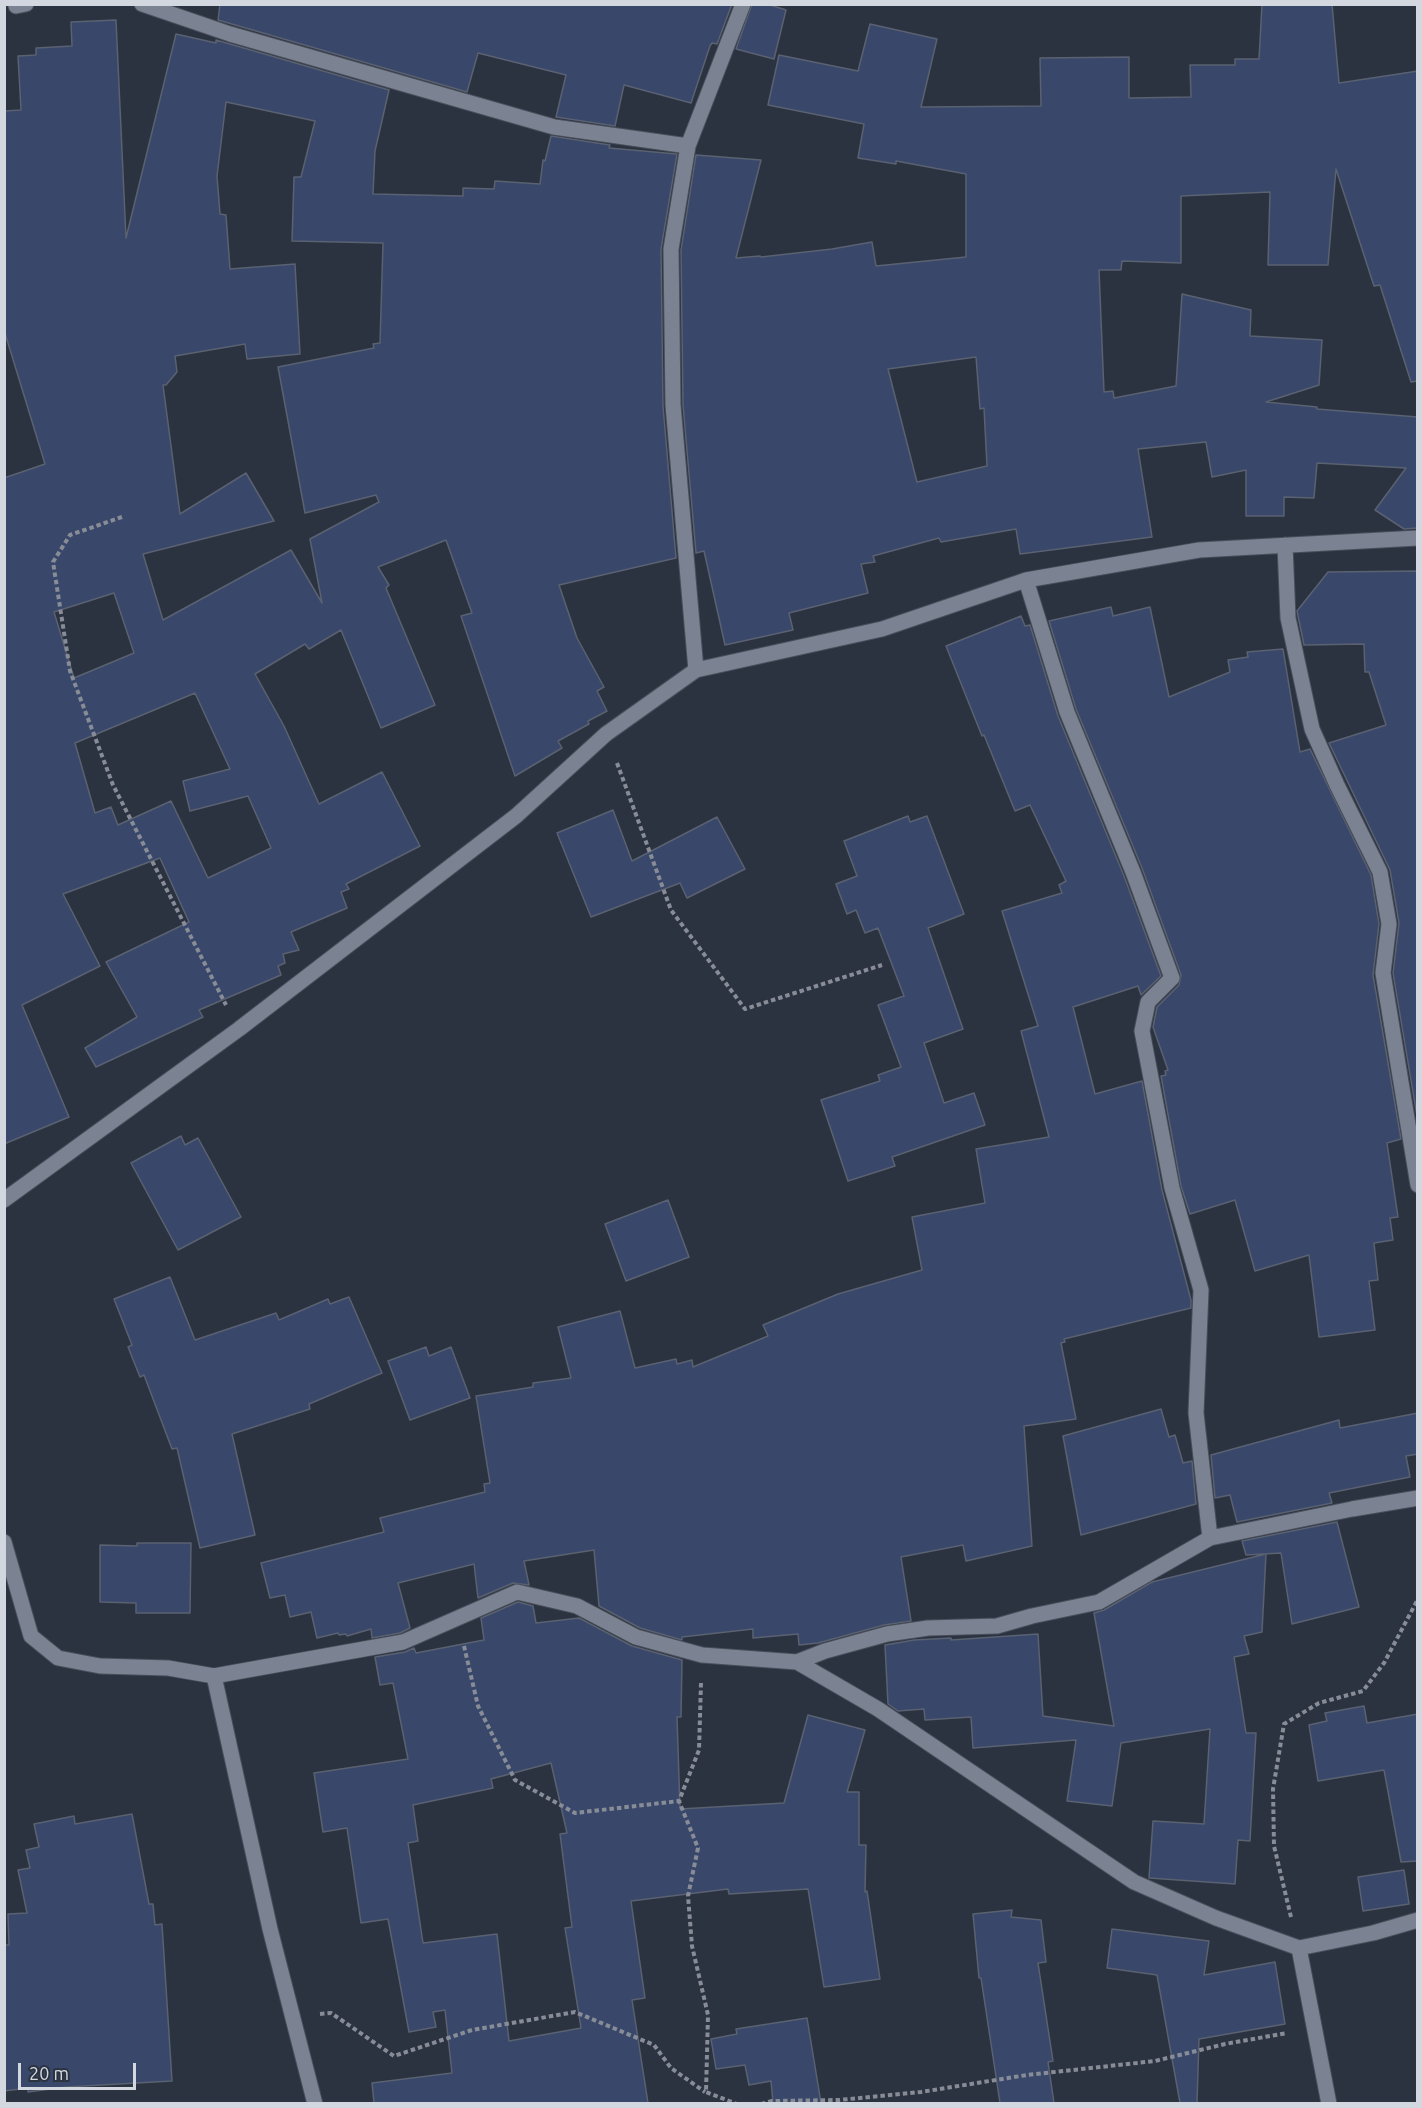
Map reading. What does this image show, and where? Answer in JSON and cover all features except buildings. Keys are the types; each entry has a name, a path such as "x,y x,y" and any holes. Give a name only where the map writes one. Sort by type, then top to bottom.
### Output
{"street":[{"path":"142,4 230,34 554,127 688,146"},
{"path":"696,670 673,405 671,249 688,146 742,4"},
{"path":"4,1200 239,1029 516,816 606,734 696,670 882,629 1026,580 1199,550 1418,538"},
{"path":"1285,545 1288,618 1312,729 1380,872 1389,924 1383,973 1418,1185"},
{"path":"1026,580 1067,712 1129,862 1172,978 1148,1002 1142,1031 1173,1188 1201,1290 1196,1413 1210,1538"},
{"path":"4,1542 31,1636 58,1658 100,1666 168,1668 214,1676 403,1642 517,1592 577,1606 636,1637 702,1655 797,1662 825,1651 887,1634 927,1628 997,1626 1099,1602 1210,1538 1418,1498"},
{"path":"797,1662 878,1709 1134,1882 1216,1918 1299,1948 1373,1933 1418,1920"},
{"path":"214,1676 270,1929 315,2103"},
{"path":"1299,1948 1329,2103"}],"path":[{"path":"122,517 70,536 53,562 70,671 113,785 239,1029"},
{"path":"606,734 671,910 745,1009 882,965"},
{"path":"1299,1948 1274,1846 1273,1789 1284,1724 1319,1703 1363,1691 1384,1663 1418,1599"},
{"path":"457,1617 478,1706 515,1780 575,1813 679,1801"},
{"path":"702,1655 699,1750 679,1801 698,1848 688,1896 692,1946 708,2016 706,2092"},
{"path":"292,2016 331,2013 394,2056 472,2030 575,2012 654,2045 671,2068 706,2092 737,2103"},
{"path":"761,2103 839,2100 921,2092 1027,2075 1155,2061 1225,2044 1284,2033 1315,2031"}]}
